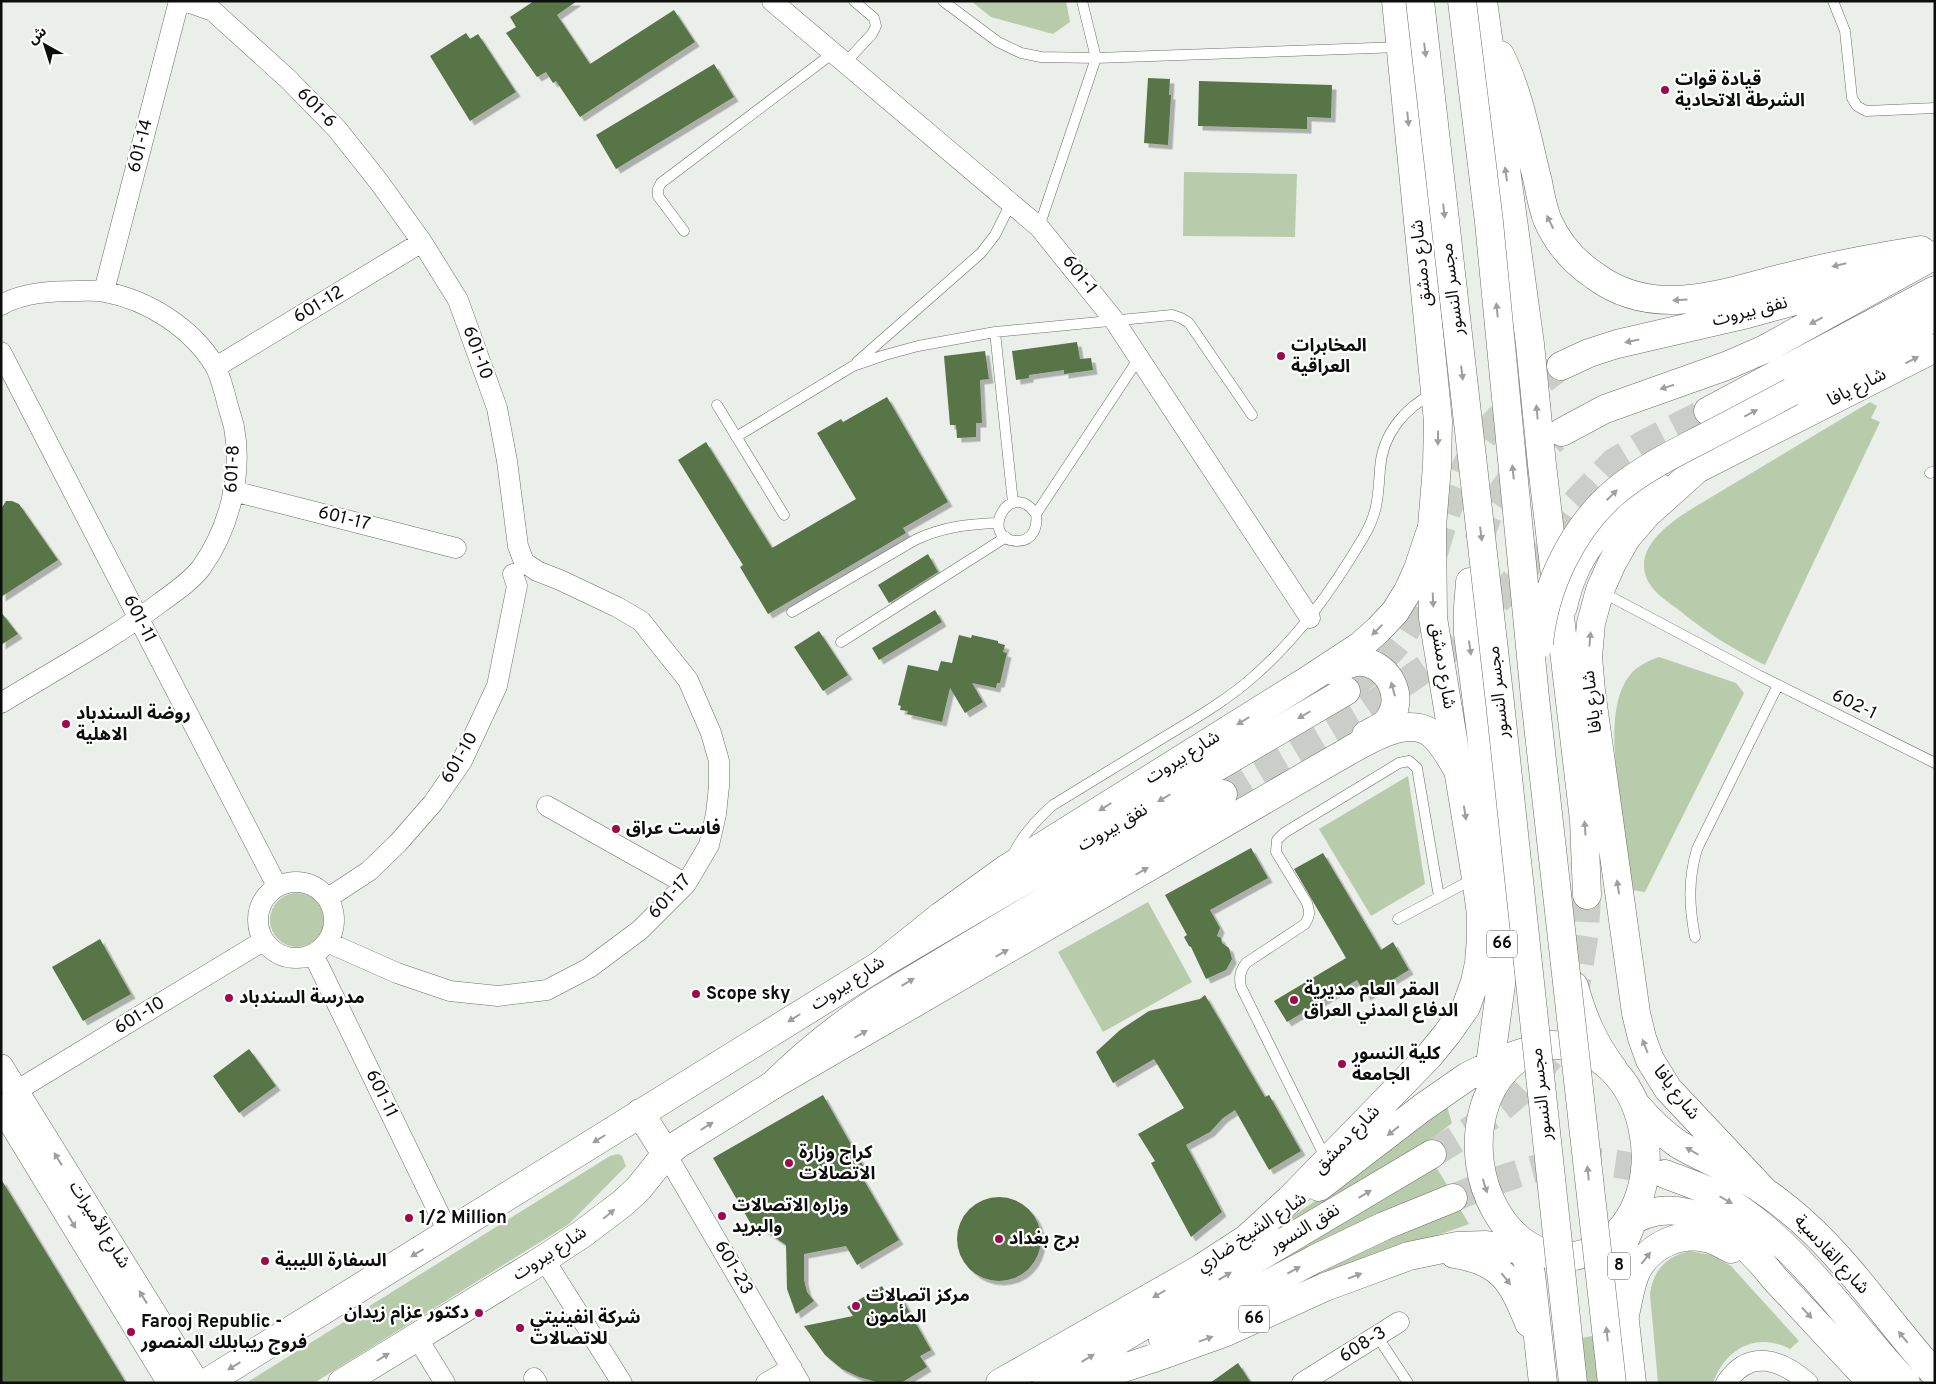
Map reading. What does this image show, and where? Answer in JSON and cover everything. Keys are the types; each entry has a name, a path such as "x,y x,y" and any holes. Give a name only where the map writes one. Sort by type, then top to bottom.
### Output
{"main road":[{"name":"شارع دمشق","path":"1245,1240 1290,1198 1429,1056 1448,1034 1466,1006 1476,982 1480,963 1489,889 1459,772 1433,618 1432,527 1438,421 1396,1"},
{"name":"مجسر النسور","path":"1420,1 1500,703 1573,1383"},
{"name":"مجسر النسور","path":"1462,1 1489,222 1535,698 1612,1383"},
{"path":"1483,1 1530,344 1542,465 1584,820 1588,895"},
{"path":"1486,31 1503,61 1515,93 1547,218 1562,244 1581,267 1606,284 1633,296 1663,301 1693,299 1848,263 1930,250"},
{"path":"1562,432 1605,409 1726,366 1765,349 1930,250"},
{"name":"نفق بيروت","path":"1561,366 1588,353 1617,344 1806,298 1930,250"},
{"path":"1708,411 1935,290"},
{"path":"1535,698 1544,612 1552,585 1563,559 1578,535 1595,512 1614,492 1638,474 1935,317"},
{"name":"شارع يافا","path":"1764,1191 1668,1088 1650,1060 1642,1038 1636,1013 1590,691 1588,657 1591,623 1600,590 1612,563 1628,537 1647,514 1697,469 1935,348"},
{"path":"1515,1239 1548,1254 1572,1256 1590,1252 1606,1243 1633,1212 1645,1168 1645,1142 1636,1104 1627,1087 1597,1048 1582,1013 1572,980 1542,672 1537,574 1542,465"},
{"path":"1561,617 1567,589 1576,567 1588,546 1603,528 1641,498 1697,469"},
{"name":"شارع بيروت","path":"206,1383 880,965 941,916 1006,869 1360,646 1395,612 1408,591 1418,569 1432,527"},
{"path":"1466,1006 1480,984 1498,929 1489,889 1468,634 1470,582"},
{"path":"1308,680 1355,662 1368,662 1384,672 1394,687 1393,712 1386,722 1353,743 1333,760"},
{"name":"نفق بيروت","path":"880,965 1346,691"},
{"name":"شارع بيروت","path":"342,1383 544,1259 606,1218 639,1188 666,1154 677,1145 773,1086 1333,760 1386,732 1417,726 1431,733 1442,744 1459,772"},
{"name":"نفق بيروت","path":"773,1086 798,1060 836,1028 877,1001 1223,794"},
{"name":"66","path":"1481,1121 1491,1064 1502,977 1489,889"},
{"path":"1422,1108 1475,1058 1488,1041 1494,1028 1500,1000 1499,971 1493,946"},
{"path":"1543,1383 1537,1342 1533,1287 1527,1260 1494,1208 1484,1184 1479,1153 1481,1121 1488,1097 1505,1069 1518,1058 1540,1047 1564,1045 1576,1047 1598,1057 1614,1070"},
{"name":"شارع الشيخ ضاري","path":"1000,1383 1158,1294 1245,1240 1340,1172 1422,1108 1468,1076 1491,1064 1540,1047"},
{"name":"شارع القادسية","path":"1636,1104 1655,1125 1678,1143 1738,1175 1764,1191 1794,1214 1832,1251 1912,1349 1935,1374"},
{"path":"640,1113 666,1154"},
{"name":"نفق النسور","path":"1047,1383 1432,1154"},
{"path":"1665,1174 1723,1198 1766,1228 1797,1259 1906,1383"},
{"path":"1084,1380 1153,1346 1315,1258 1384,1226 1453,1198"},
{"path":"1633,1212 1665,1210 1693,1214 1718,1226 1746,1246 1872,1383"},
{"name":"8","path":"1632,1383 1619,1269 1620,1251 1633,1212"},
{"path":"1624,1319 1637,1270 1651,1251 1669,1240 1690,1236 1712,1239 1774,1278"},
{"name":"66","path":"1084,1380 1151,1359 1226,1332 1325,1287 1409,1256 1457,1246 1486,1245 1515,1239"},
{"path":"1430,1251 1465,1256 1484,1262 1500,1271 1517,1295 1537,1342"},
{"path":"1537,1342 1546,1301 1555,1288 1567,1278 1582,1273 1595,1273 1606,1279 1614,1289 1624,1319"}],"street":[{"name":"601-14","path":"104,291 179,1"},
{"name":"601-6","path":"185,1 214,12 295,86 337,129 379,182 422,242"},
{"name":"601-1","path":"772,1 1039,227 1114,320 1310,618"},
{"name":"601-12","path":"216,367 422,242"},
{"name":"601-10","path":"328,898 369,871 398,843 433,803 462,761 497,686 517,586 518,546 507,461 497,408 458,300 422,242"},
{"name":"601-8","path":"1,305 11,299 53,290 104,291 133,300 172,321 201,347 216,367 234,428 237,459 228,518 214,547 200,569 177,590 139,619 1,703"},
{"name":"601-11","path":"1,352 277,886"},
{"name":"601-17","path":"233,490 456,548"},
{"name":"601-17","path":"320,948 450,991 498,996 547,990 589,968 640,930 686,884 710,845 719,786 719,761 711,733 688,680 641,621 609,603 560,580 518,568"},
{"path":"547,806 686,884"},
{"path":"286,882 305,882 314,886 328,898 334,920 332,932 320,948 299,958 286,957 273,951 263,941 258,926 258,911 265,896 277,886 286,882"},
{"name":"601-10","path":"9,1099 263,941"},
{"name":"601-11","path":"320,948 449,1234"},
{"name":"شارع الأميرات","path":"1,1067 9,1099 170,1383"},
{"name":"شارع الأميرات","path":"9,1099 197,1383"},
{"name":"601-23","path":"666,1154 796,1376"},
{"path":"544,1259 622,1383"},
{"name":"608-3","path":"1302,1383 1399,1322"},
{"path":"416,1336 445,1383"},
{"path":"1726,1383 1734,1372 1745,1364 1769,1360 1790,1368 1808,1383"},
{"path":"766,1383 796,1376"}],"lane":[{"path":"684,232 658,196 658,189 661,183 872,34 876,26 874,18 854,1"},
{"path":"943,1 998,42 1021,53 1041,57 1096,58 1401,47"},
{"path":"1039,227 1096,58 1082,1"},
{"path":"1833,1 1845,31 1852,98 1857,106 1866,111 1935,108"},
{"path":"736,437 853,366 981,253 995,235 1011,203"},
{"path":"853,366 918,346 995,332 1172,315 1189,323 1252,415"},
{"path":"995,332 1013,503"},
{"path":"1036,514 1027,504 1013,503 1002,510 998,523 1000,531 1006,537 1020,541 1032,534 1036,528 1036,514 1139,358"},
{"path":"1006,869 1021,839 1053,805 1236,692 1268,663 1310,618 1338,581 1369,528 1380,490 1380,469 1386,441 1395,426 1411,408 1435,393"},
{"path":"717,405 784,515"},
{"path":"792,612 930,533 961,525 998,523"},
{"path":"841,642 1006,537"},
{"name":"602-1","path":"1600,590 1760,676 1935,763"},
{"path":"1695,937 1689,895 1691,872 1697,850 1778,685"},
{"path":"1327,1160 1241,987 1240,971 1246,964 1305,924 1309,918 1310,910 1307,903 1276,852 1277,840 1284,833 1399,763 1409,761 1417,768 1439,897"},
{"path":"1398,919 1439,897 1489,889"},
{"path":"1377,1336 1408,1383"}],"green space":[{"path":"971,1 1066,1 1070,22 1053,34 991,17"},
{"path":"1184,172 1297,174 1295,237 1183,236"},
{"path":"1870,402 1877,406 1871,418 1880,422 1765,665 1711,634 1655,591 1644,571 1644,559 1655,539 1673,521"},
{"path":"1659,657 1736,683 1744,693 1645,892 1632,890 1617,781 1614,742 1615,723 1617,704 1622,688 1630,675 1643,664"},
{"path":"1408,776 1425,884 1371,916 1319,829"},
{"path":"292,893 302,893 312,897 320,905 324,920 320,935 312,943 302,947 292,947 282,943 274,935 270,925 270,915 274,905 282,897"},
{"path":"1148,902 1192,982 1103,1032 1058,952"},
{"path":"1446,1103 1452,1123 1428,1142 1205,1273 1343,1182"},
{"path":"618,1154 622,1156 626,1166 569,1224 314,1383 246,1383 610,1156"},
{"path":"1436,1167 1447,1185 1263,1270"},
{"path":"1459,1207 1469,1224 1274,1294"},
{"path":"1690,1251 1712,1255 1731,1266 1799,1341 1790,1349 1765,1342 1743,1346 1725,1361 1713,1383 1658,1383 1650,1294 1652,1285 1662,1265 1674,1256"},
{"path":"1601,1334 1599,1383 1578,1383 1573,1340"}],"building":[{"path":"534,1 577,1 557,15 590,64 674,10 695,42 580,117 556,81 553,83 546,72 537,77 506,33 516,27 510,17"},
{"path":"466,33 470,39 478,34 516,92 470,121 430,56"},
{"path":"714,64 734,97 616,169 596,135"},
{"path":"1148,78 1170,79 1168,145 1144,143"},
{"path":"1199,81 1332,85 1331,118 1307,117 1307,129 1198,126"},
{"path":"1077,342 1080,359 1091,358 1093,370 1064,374 1064,370 1029,375 1029,378 1016,380 1012,351"},
{"path":"985,351 989,379 980,380 982,423 976,423 976,437 957,438 956,425 950,425 944,356"},
{"path":"887,397 948,502 903,528 906,533 768,614 740,567 743,565 678,460 706,442 772,548 856,499 817,433 841,419 843,422"},
{"path":"6,501 19,504 58,560 1,597 1,509"},
{"path":"928,554 938,572 889,603 878,585"},
{"path":"935,610 942,622 879,660 872,648"},
{"path":"1,612 18,634 1,645"},
{"path":"819,631 848,675 823,691 794,647"},
{"path":"959,635 971,638 972,635 998,641 998,643 1005,645 1003,652 1007,653 1000,683 997,683 996,688 972,683 983,702 965,713 950,688 942,722 907,714 908,711 900,710 901,706 898,705 908,665 938,671 941,661 952,663"},
{"path":"1251,848 1268,878 1210,910 1220,928 1217,936 1229,948 1232,959 1226,970 1206,979 1191,947 1184,937 1187,935 1165,895"},
{"path":"1323,853 1381,950 1393,942 1409,970 1366,996 1357,980 1287,1022 1274,1001 1346,958 1294,869"},
{"path":"100,939 131,994 83,1021 52,967"},
{"path":"1205,995 1265,1097 1269,1095 1301,1151 1269,1170 1235,1110 1223,1118 1210,1132 1186,1145 1222,1212 1191,1237 1151,1163 1155,1161 1138,1134 1184,1108 1154,1059 1113,1083 1096,1052 1120,1030 1149,1011 1200,999"},
{"path":"249,1049 276,1086 239,1113 213,1076"},
{"path":"823,1095 865,1169 859,1172 899,1240 857,1265 846,1246 804,1254 804,1280 807,1292 814,1301 796,1314 787,1289 786,1245 761,1228 755,1231 713,1158"},
{"path":"1,1179 55,1267 126,1383 1,1383"},
{"name":"برج بغداد","path":"999,1197 1015,1200 1029,1209 1038,1223 1041,1239 1038,1255 1029,1269 1015,1278 999,1281 983,1278 969,1269 960,1255 957,1239 960,1223 969,1209 983,1200"},
{"path":"882,1286 889,1298 898,1292 931,1350 920,1356 927,1367 901,1383 880,1383 859,1377 842,1369 825,1355 804,1326 853,1316 847,1307"},
{"path":"1238,1363 1251,1383 1210,1383"}],"tunnel":[{"path":"1346,691 1389,652 1409,625 1420,598 1449,506 1469,459 1478,445 1504,413 1522,396 1561,366"},
{"path":"1223,794 1359,714 1430,665 1455,644 1489,610 1527,566 1574,504 1614,462 1644,444 1708,411"},
{"path":"1478,542 1491,508 1513,476 1555,438"},
{"path":"1573,1005 1585,932 1587,895"},
{"path":"1432,1154 1481,1123 1504,1105 1529,1082 1551,1056"},
{"path":"1453,1198 1524,1172 1560,1164 1597,1162 1631,1166 1665,1174"}],"place":[{"name":"قيادة قوات الشرطة الاتحادية","path":"1665,90"},
{"name":"المخابرات العراقية","path":"1281,356"},
{"name":"روضة السندباد الاهلية","path":"66,724"},
{"name":"فاست عراق","path":"616,829"},
{"name":"Scope sky","path":"696,994"},
{"name":"مدرسة السندباد","path":"229,998"},
{"name":"المقر العام مديرية الدفاع المدني العراق","path":"1294,1000"},
{"name":"كلية النسور الجامعة","path":"1342,1064"},
{"name":"كراج وزارة الاتصالات","path":"789,1163"},
{"name":"وزاره الاتصالات والبريد","path":"722,1216"},
{"name":"1/2 Million","path":"409,1218"},
{"name":"برج بغداد","path":"999,1239"},
{"name":"السفارة الليبية","path":"265,1261"},
{"name":"مركز اتصالات المأمون","path":"856,1306"},
{"name":"دكتور عزام زيدان","path":"479,1313"},
{"name":"شركة انفينيتي للاتصالات","path":"520,1328"},
{"name":"Farooj Republic - فروج ريبابلك المنصور","path":"131,1332"}]}
